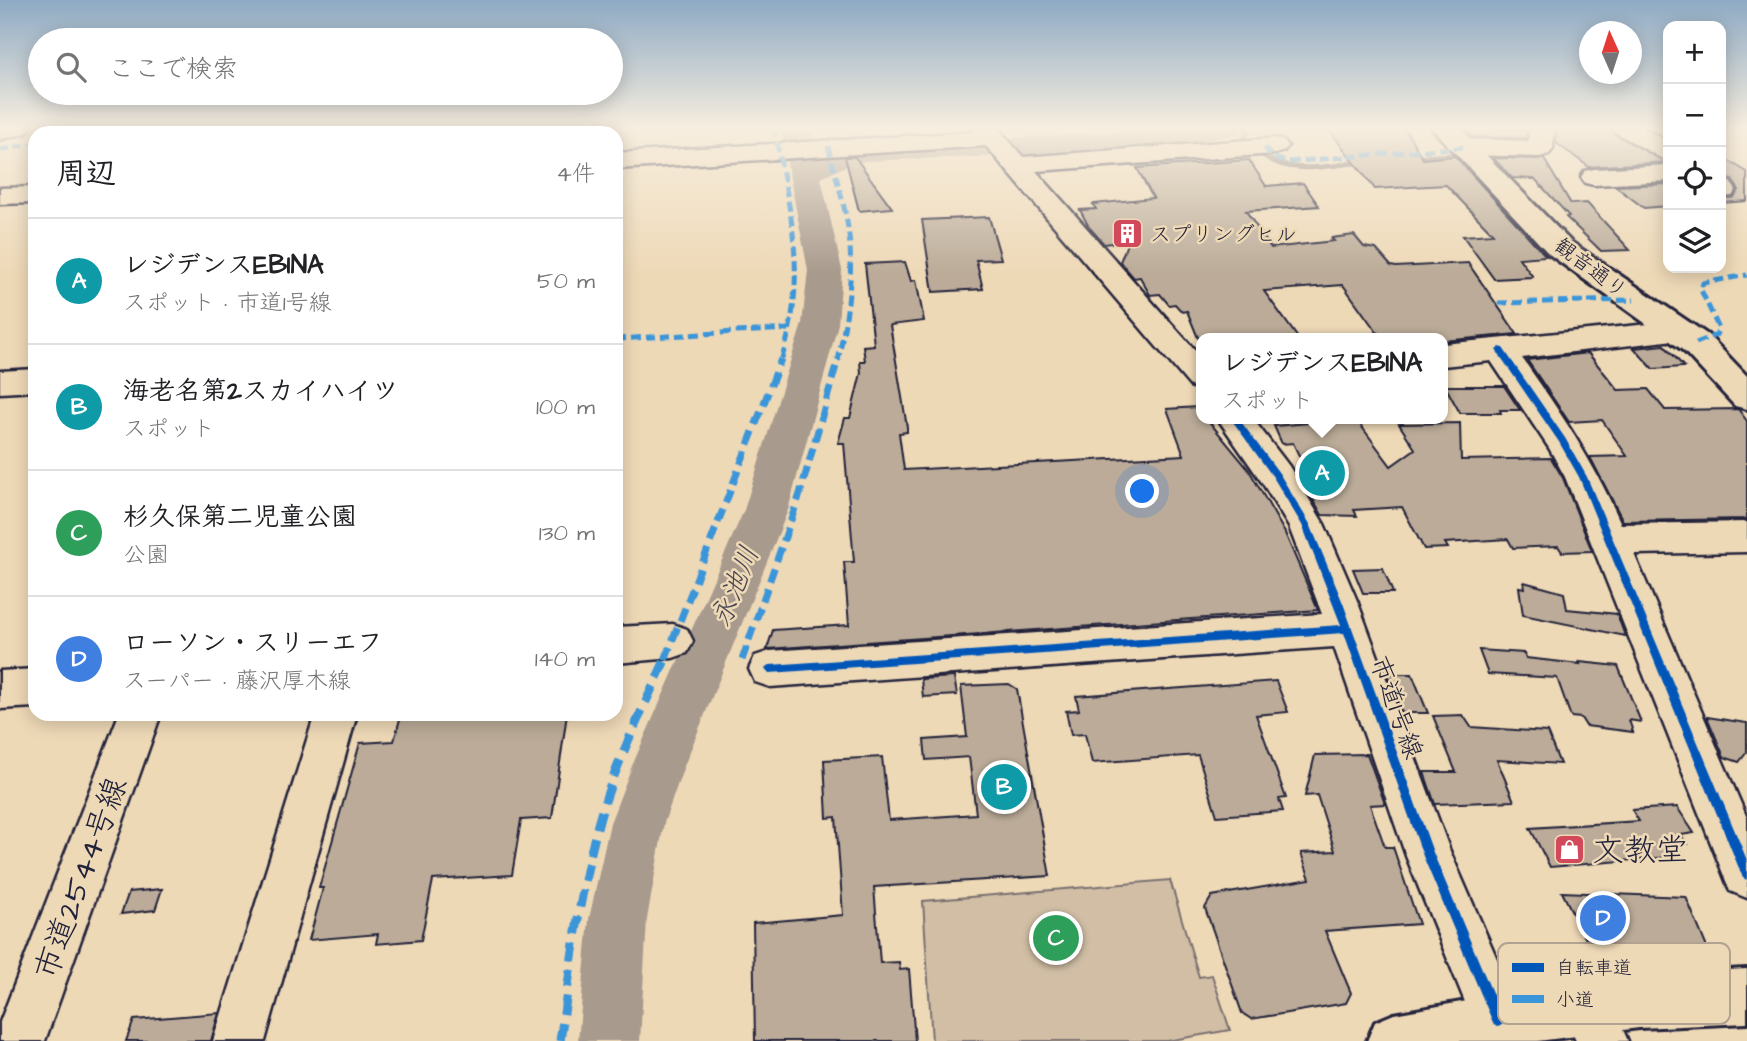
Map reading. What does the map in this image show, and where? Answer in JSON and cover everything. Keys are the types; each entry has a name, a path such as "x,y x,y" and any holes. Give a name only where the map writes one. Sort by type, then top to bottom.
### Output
{"main road":[{"name":"観音通り","path":"1491,176 1560,248 1696,343 1747,397"},
{"path":"1394,1041 1498,1021"}],"street":[{"path":"1027,176 1196,370"},
{"path":"1594,177 1620,176"},
{"path":"0,196 28,195"},
{"path":"1448,355 1680,331"},
{"path":"1500,350 1562,440 1583,477 1747,874"},
{"path":"0,382 28,380"},
{"name":"市道1号線","path":"1239,424 1276,475 1306,524 1429,856 1498,1021"},
{"path":"1608,539 1747,537"},
{"path":"771,669 1347,629"},
{"path":"623,645 673,641"},
{"path":"0,690 28,688"},
{"name":"市道2544号線","path":"19,1041 138,721"},
{"path":"239,1041 334,721"}],"shaded area":[{"path":"1170,880 1199,977 1212,975 1230,1030 1167,1041 932,1041 923,901"}],"building":[{"path":"850,176 868,176 892,208 859,211"},
{"path":"1141,176 1259,176 1266,186 1303,183 1319,206 1246,211 1271,248 1334,241 1331,238 1354,235 1364,247 1376,249 1391,266 1468,263 1517,334 1448,341 1448,333 1377,333 1343,285 1264,291 1294,333 1196,333 1187,311 1182,312 1175,304 1169,305 1160,294 1150,295 1140,277 1134,278 1120,262 1128,241 1104,244 1089,227 1080,210 1096,209 1093,204 1153,198"},
{"path":"1365,176 1473,176 1546,256 1519,258 1533,277 1494,279 1463,236 1493,234 1446,185 1375,189"},
{"path":"1510,176 1554,176 1571,204 1587,203 1630,250 1601,251 1566,217 1569,216 1535,179"},
{"path":"1726,176 1747,176 1747,201 1726,203 1726,198 1734,197 1739,190 1732,180 1726,179"},
{"path":"1663,184 1663,206 1644,208 1615,186"},
{"path":"989,217 1001,259 976,260 983,289 933,292 922,220"},
{"path":"905,262 911,281 916,280 924,321 890,325 907,427 907,432 899,433 904,470 1184,455 1167,409 1196,407 1196,424 1211,424 1249,470 1285,533 1318,610 767,649 773,630 849,625 844,562 854,562 844,443 838,443 845,418 850,418 861,373 860,361 865,361 863,346 874,345 865,264"},
{"path":"1664,345 1684,367 1653,369 1634,348"},
{"path":"1588,353 1618,390 1648,389 1665,410 1738,409 1747,421 1747,519 1623,521 1590,457 1627,456 1602,420 1569,422 1527,360"},
{"path":"1448,386 1504,386 1520,410 1500,410 1501,413 1460,413 1448,391"},
{"path":"1460,423 1461,460 1551,458 1563,478 1592,551 1562,552 1558,546 1513,548 1508,539 1445,543 1448,548 1424,549 1402,507 1354,510 1357,516 1322,515 1309,492 1316,491 1293,443 1282,444 1274,426 1360,424 1391,466 1415,449 1399,424"},
{"path":"1383,568 1393,593 1363,593 1353,569"},
{"path":"1524,582 1564,593 1567,609 1617,614 1625,636 1523,615 1519,587 1525,588"},
{"path":"1479,650 1524,653 1526,658 1618,666 1641,722 1629,720 1633,732 1586,726 1581,718 1571,717 1557,678 1488,674"},
{"path":"1387,674 1412,674 1428,713 1402,713"},
{"path":"954,677 957,695 923,697 921,679"},
{"path":"1276,681 1288,712 1256,715 1286,798 1279,799 1283,811 1217,816 1198,755 1092,763 1085,734 1071,735 1066,711 1079,710 1076,696"},
{"path":"1009,684 1017,689 1050,876 874,887 880,963 899,962 900,970 909,969 915,1041 755,1041 753,923 843,915 836,817 827,818 824,760 882,757 889,820 976,814 969,757 926,760 924,740 967,737 961,686"},
{"path":"1463,715 1471,727 1547,732 1560,764 1497,760 1514,801 1435,804 1424,772 1456,772 1433,716"},
{"path":"1707,717 1747,723 1747,752 1739,762 1724,757"},
{"path":"399,721 566,721 552,818 521,820 512,875 433,880 421,940 376,944 378,934 309,940 323,888 319,888 360,743 394,741"},
{"path":"1367,754 1385,804 1370,805 1385,847 1393,847 1419,924 1325,931 1351,993 1346,1003 1251,1019 1242,1013 1205,908 1212,896 1310,879 1301,853 1335,851 1317,795 1305,796 1315,755"},
{"path":"1677,807 1694,833 1681,835 1687,844 1676,845 1683,856 1550,867 1530,828 1639,821 1632,810"},
{"path":"162,889 155,910 121,914 129,892"},
{"path":"1562,892 1686,897 1705,943 1588,943"},
{"path":"219,1013 211,1041 126,1041 134,1020"}],"waterway":[{"name":"永池川","path":"609,1041 618,919 637,823 658,766 766,510 820,324 825,270 805,176"}],"marked path":[{"path":"560,1041 579,913 600,818 624,751 705,563 774,380 790,329 797,273 783,176"},
{"path":"742,660 809,466 841,346 848,298 850,250 845,211 836,176"},
{"path":"1696,343 1716,335 1719,329 1701,290 1703,283 1747,275"},
{"path":"1498,303 1634,300"},
{"path":"623,339 789,329"}],"cycle path":[{"path":"1500,350 1562,440 1583,477 1747,874"},
{"path":"1239,424 1276,475 1306,524 1338,603 1429,856 1498,1021"},
{"path":"770,669 1347,629"}],"place":[{"name":"スプリングヒル","path":"1127,234"},
{"name":"レジデンスEBINA","path":"1322,473"},
{"name":"海老名第2スカイハイツ","path":"1004,787"},
{"name":"文教堂","path":"1569,849"},
{"name":"ローソン・スリーエフ","path":"1603,918"},
{"name":"杉久保第二児童公園","path":"1056,938"}]}
